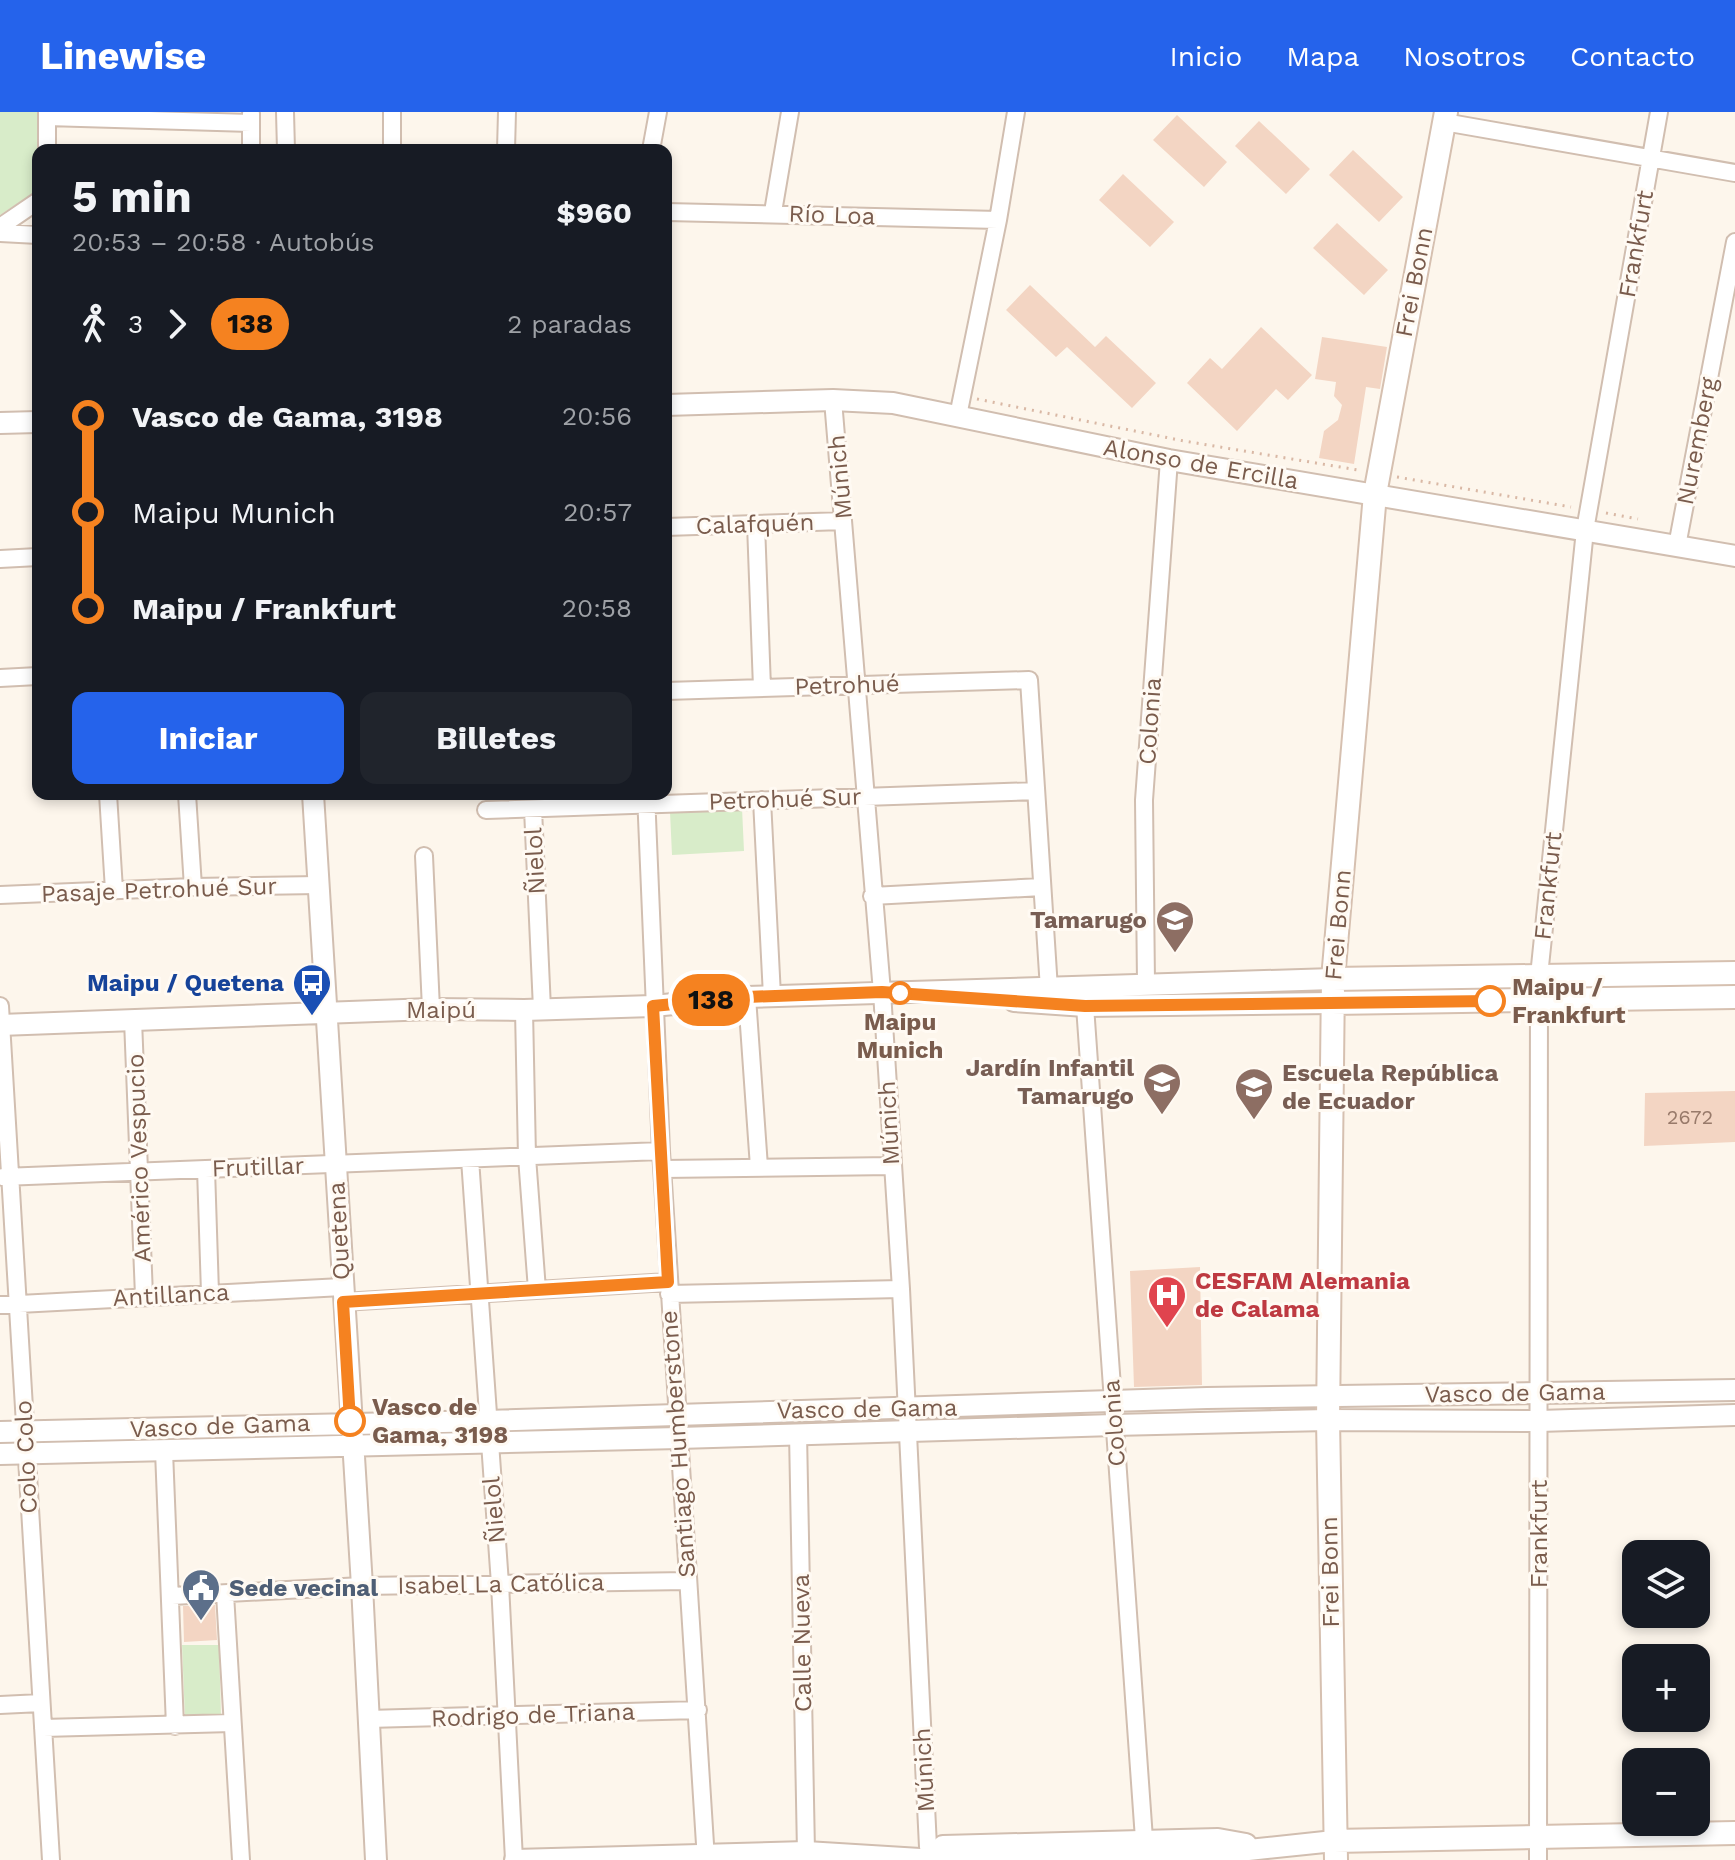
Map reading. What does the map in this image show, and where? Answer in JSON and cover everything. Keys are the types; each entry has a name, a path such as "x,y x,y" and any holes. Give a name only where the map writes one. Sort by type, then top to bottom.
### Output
{"main road":[{"name":"Frei Bonn","path":"1335,1851 1328,1409 1333,979 1375,494 1445,117"},
{"path":"1333,979 1735,973"},
{"path":"1332,1003 1735,997"},
{"path":"1335,1851 1538,1837 1735,1833"}],"street":[{"path":"285,112 286,144"},
{"path":"392,112 392,144"},
{"path":"506,144 507,112"},
{"path":"652,144 658,112"},
{"path":"773,212 790,112"},
{"path":"958,416 998,220 1016,112"},
{"name":"Frankfurt","path":"1538,1860 1539,976 1585,530 1659,112"},
{"path":"47,144 47,114 251,118 251,144"},
{"path":"1445,117 1735,173"},
{"path":"0,230 32,206"},
{"name":"Río Loa","path":"672,212 773,212 998,220"},
{"path":"0,230 32,234"},
{"name":"Nuremberg","path":"1677,546 1735,242"},
{"name":"Alonso de Ercilla","path":"672,405 833,400 893,403 1169,460 1735,556"},
{"name":"Múnich","path":"833,400 882,992 901,1289 928,1847"},
{"path":"0,423 32,422"},
{"name":"Colonia","path":"1146,983 1144,800 1169,460"},
{"name":"Calafquén","path":"672,527 843,521"},
{"path":"756,524 762,688"},
{"path":"0,559 32,557"},
{"path":"0,678 32,676"},
{"name":"Petrohué","path":"672,691 1029,680 1036,791"},
{"path":"1036,791 1049,989"},
{"name":"Petrohué Sur","path":"672,799 762,800 1036,791"},
{"path":"108,800 114,890"},
{"path":"187,800 193,887"},
{"name":"Quetena","path":"313,800 376,1860"},
{"name":"Petrohué Sur","path":"486,810 635,800"},
{"name":"Santiago Humberstone","path":"646,800 668,1288 698,1710 705,1857"},
{"path":"762,800 772,996"},
{"name":"Ñielol","path":"533,809 533,1009 527,1157 537,1290"},
{"path":"424,856 431,1009"},
{"name":"Pasaje Petrohué Sur","path":"0,895 319,885"},
{"path":"872,896 1042,887"},
{"path":"882,992 1333,979"},
{"path":"882,992 1085,1006 1332,1003"},
{"name":"Maipú","path":"1,1019 133,1020 431,1009 653,1006 747,997 882,992"},
{"path":"747,997 759,1167"},
{"name":"Colonia","path":"1085,1006 1144,1839"},
{"name":"Colo Colo","path":"1,1019 8,1305 25,1431 51,1860"},
{"name":"Américo Vespucio","path":"133,1020 144,1296"},
{"name":"Frutillar","path":"5,1177 661,1151"},
{"name":"Ñielol","path":"470,1159 500,1584 515,1860"},
{"path":"663,1169 892,1166"},
{"path":"206,1169 210,1293"},
{"name":"Antillanca","path":"8,1305 210,1293 901,1289"},
{"name":"Vasco de Gama","path":"0,1432 350,1423 679,1438 1114,1425 1539,1392 1735,1390"},
{"name":"Vasco de Gama","path":"0,1454 352,1447 678,1414 1207,1398 1328,1409 1539,1421 1735,1415"},
{"name":"Calle Nueva","path":"798,1433 817,1853"},
{"path":"164,1451 175,1726"},
{"name":"Isabel La Católica","path":"172,1596 362,1586 687,1581"},
{"path":"225,1594 241,1860"},
{"path":"0,1705 41,1703"},
{"name":"Rodrigo de Triana","path":"368,1719 698,1710"},
{"path":"43,1728 232,1723"},
{"path":"515,1860 705,1857 928,1847 1035,1854 1144,1839 1218,1839 1261,1847 1335,1851"},
{"path":"817,1853 920,1859 1035,1854 1220,1853 1261,1847"}],"green space":[{"path":"0,112 39,112 39,144 32,144 32,194 0,215"},
{"path":"742,808 744,851 672,855 670,812"},
{"path":"182,1645 219,1645 221,1717 185,1718"}],"building":[{"path":"1177,115 1227,162 1204,187 1153,140"},
{"path":"1259,121 1310,169 1286,194 1235,146"},
{"path":"1353,150 1403,197 1379,222 1329,175"},
{"path":"1123,174 1174,222 1150,247 1099,200"},
{"path":"1337,223 1388,270 1364,295 1313,248"},
{"path":"1030,285 1095,347 1106,336 1156,383 1132,408 1067,347 1056,357 1006,310"},
{"path":"1261,327 1312,375 1288,400 1276,389 1237,431 1187,383 1210,358 1222,369"},
{"path":"1322,337 1387,347 1380,389 1366,387 1354,464 1319,458 1324,431 1338,420 1342,405 1334,396 1336,382 1315,379"},
{"path":"1735,1091 1735,1142 1644,1146 1645,1093"},
{"name":"CESFAM Alemania de Calama","path":"1200,1267 1202,1385 1134,1387 1130,1271"},
{"name":"Sede vecinal","path":"215,1605 217,1640 184,1642 183,1606"}],"bus line":[{"name":"138","path":"350,1421 343,1302 668,1282 653,1006 747,997 882,992 1085,1006 1490,1001"}],"place":[{"name":"Tamarugo","path":"1175,954"},
{"name":"Maipu Munich","path":"900,993"},
{"name":"Maipu / Frankfurt","path":"1490,1001"},
{"name":"Maipu / Quetena","path":"312,1017"},
{"name":"Jardín Infantil Tamarugo","path":"1162,1116"},
{"name":"Escuela República de Ecuador","path":"1254,1121"},
{"name":"CESFAM Alemania de Calama","path":"1167,1329"},
{"name":"Vasco de Gama, 3198","path":"350,1421"},
{"name":"Sede vecinal","path":"201,1622"}]}
